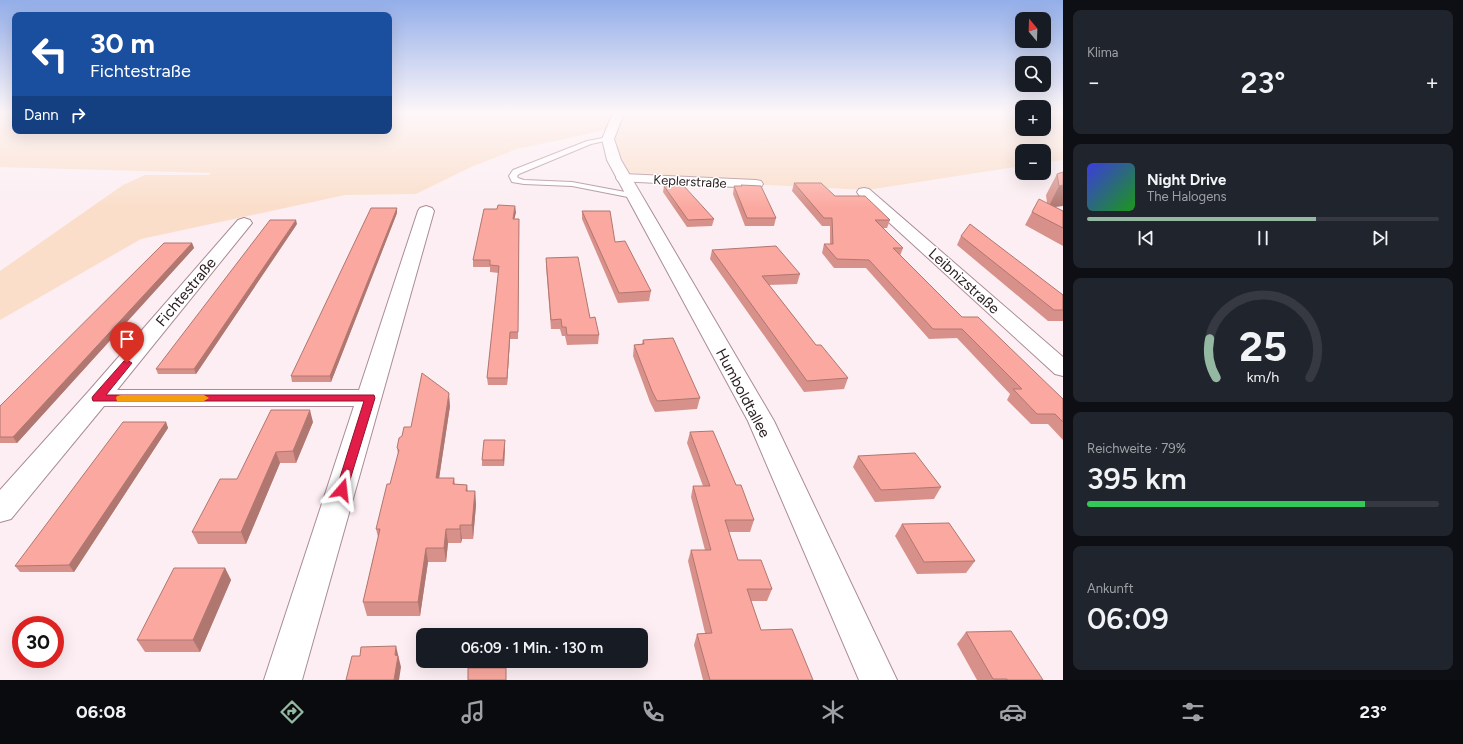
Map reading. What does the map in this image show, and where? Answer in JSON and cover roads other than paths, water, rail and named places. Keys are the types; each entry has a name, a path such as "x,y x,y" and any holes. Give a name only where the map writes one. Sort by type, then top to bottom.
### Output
{"street":[{"name":"Humboldtallee","path":"610,145 614,160 628,187 761,421 878,680"},
{"name":"Keplerstraße","path":"628,187 756,184"},
{"name":"Leibnizstraße","path":"864,192 1052,350 1063,369"},
{"path":"283,680 426,211"},
{"name":"Fichtestraße","path":"0,510 97,398 244,223"},
{"path":"97,398 370,398"}],"lane":[{"path":"583,145 516,172 512,176 515,180 524,182 628,187"}]}
